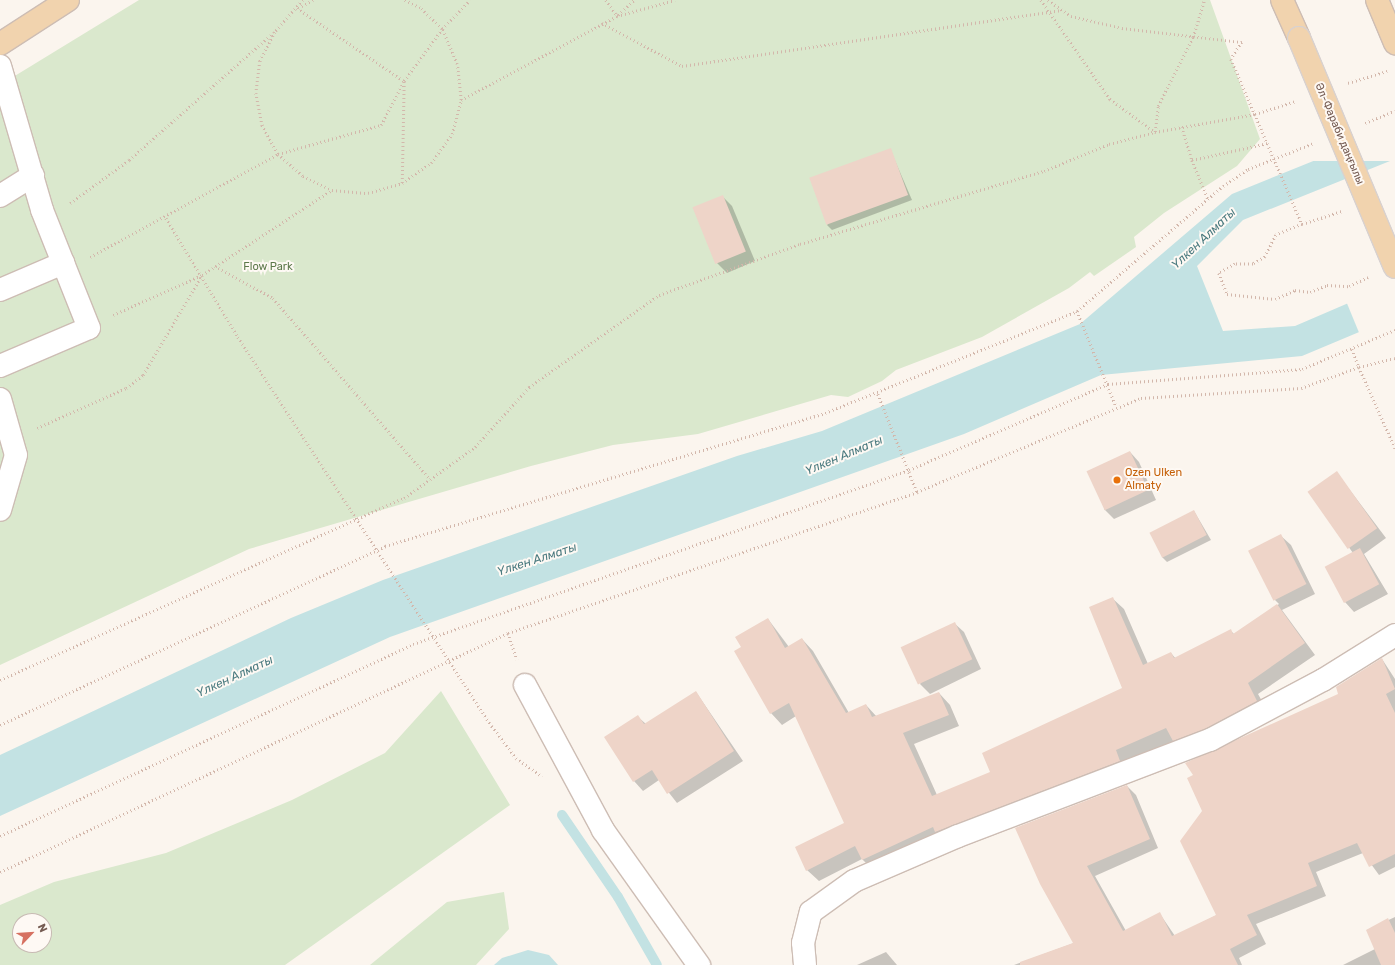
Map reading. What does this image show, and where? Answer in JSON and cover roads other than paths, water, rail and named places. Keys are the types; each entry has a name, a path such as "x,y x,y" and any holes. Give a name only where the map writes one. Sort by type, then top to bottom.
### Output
{"main road":[{"path":"0,44 68,0"},
{"name":"Әл-Фараби даңғылы","path":"1282,0 1299,38 1385,271"},
{"path":"1378,2 1395,43"}],"street":[{"path":"0,66 33,175 63,262 89,328 0,366"},
{"path":"0,196 33,175"},
{"path":"0,290 63,262"},
{"path":"0,399 16,455 0,510"},
{"path":"804,965 802,943 811,912 854,880 958,836 1210,740 1323,680 1395,635"},
{"path":"525,685 603,830 699,965"}],"water":[{"name":"Үлкен Алматы","path":"1395,128 1395,159 1243,220 1197,266 1223,331 1295,326 1395,283 1395,317 1302,356 1101,375 964,434 390,637 0,816 0,755 291,618 383,580 737,456 822,431 1080,324 1232,194"},
{"path":"528,950 549,955 558,965 494,965 502,958"}],"waterway":[{"path":"562,815 618,897 657,965"}],"place":[{"name":"Ozen Ulken Almaty","path":"1117,480"}],"park label":[{"name":"Flow Park","path":"268,267"}]}
